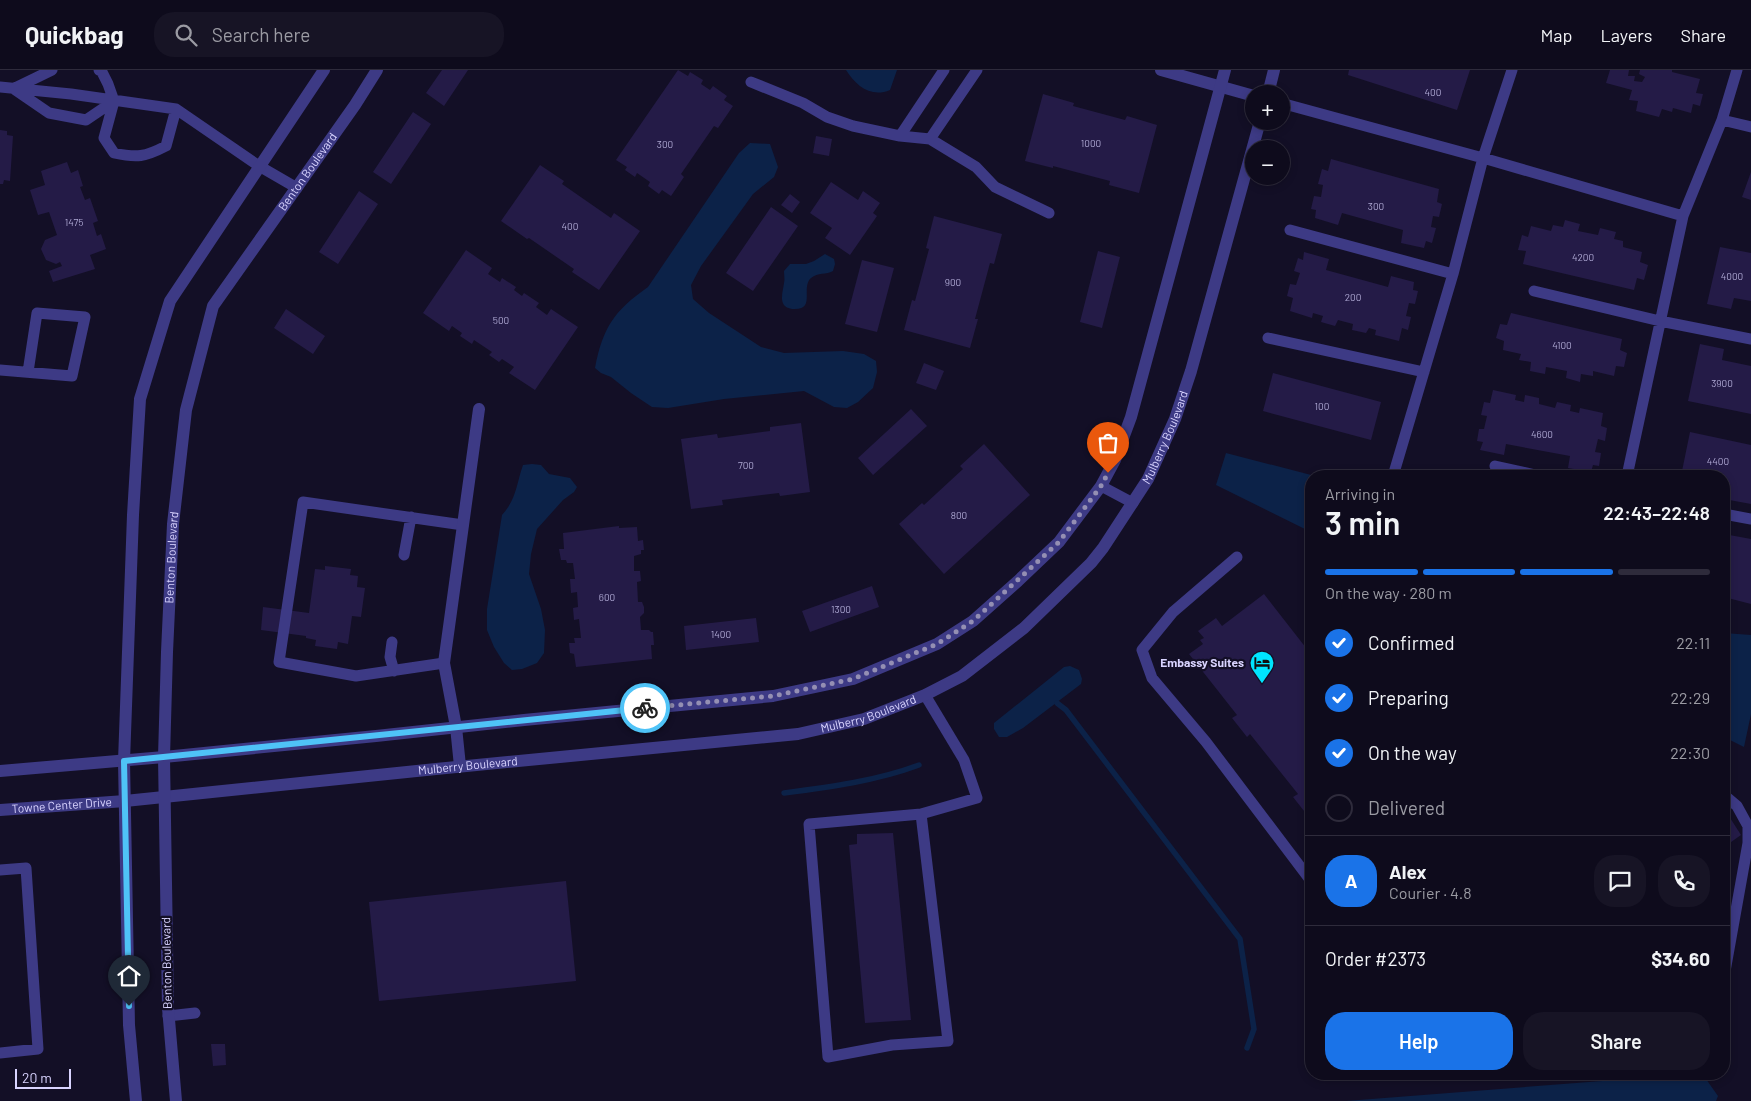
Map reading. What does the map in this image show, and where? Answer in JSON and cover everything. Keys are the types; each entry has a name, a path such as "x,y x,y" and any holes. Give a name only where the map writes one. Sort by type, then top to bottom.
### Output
{"street":[{"path":"136,1101 130,1025 124,761 133,515 140,399 170,301 324,70"},
{"name":"Benton Boulevard","path":"176,1101 168,1016 164,757 173,524 186,410 213,306 355,105 377,70"},
{"path":"1161,70 1245,93"},
{"path":"0,771 124,761 773,696 853,679 937,644 973,621 1059,542 1101,486 1115,460 1131,417 1225,70"},
{"path":"1270,85 1274,70"},
{"name":"Mulberry Boulevard","path":"125,801 460,766 798,734 864,719 925,695 962,676 1024,628 1091,563 1103,548 1148,479 1175,419 1191,371 1258,130"},
{"path":"460,766 456,728 444,663 480,409"},
{"name":"Towne Center Drive","path":"0,810 125,801"}],"lane":[{"path":"13,88 52,70"},
{"path":"99,70 108,84 114,101 104,138 114,153 133,157 149,155 166,146 176,109"},
{"path":"900,136 944,70"},
{"path":"930,139 977,70"},
{"path":"1395,470 1452,274 1483,158 1512,70"},
{"path":"1628,470 1683,216 1722,120 1737,70"},
{"path":"751,82 803,103 827,117 853,126 900,136 930,139 976,167 996,186 1049,214"},
{"path":"0,87 176,109 260,166 297,188"},
{"path":"13,88 49,113 86,120 114,101"},
{"path":"1290,105 1483,158 1683,216"},
{"path":"1722,120 1751,127"},
{"path":"1290,230 1452,274"},
{"path":"1534,291 1660,321 1751,339"},
{"path":"0,370 72,376 85,317 37,313 28,372"},
{"path":"1268,338 1424,372"},
{"path":"1496,466 1514,470"},
{"path":"1101,486 1133,503"},
{"path":"444,663 356,676 279,662 303,502 463,525"},
{"path":"1730,515 1751,519"},
{"path":"404,555 411,518"},
{"path":"1237,557 1173,612 1142,650 1152,678 1206,742 1305,873"},
{"path":"392,642 390,657 394,671"},
{"path":"921,814 948,1041 892,1045 828,1057 809,824 921,814 977,798 964,760 925,695"},
{"path":"1730,800 1737,806 1748,826 1746,852 1730,943"},
{"path":"0,870 26,868 38,1050 0,1053"},
{"path":"168,1016 195,1013"}],"water":[{"path":"846,70 897,70 890,90 877,92 870,91 859,85"},
{"path":"750,143 770,144 778,167 774,177 753,194 701,266 691,285 693,299 709,313 761,347 784,353 843,351 864,354 876,361 877,372 873,388 858,402 847,408 834,407 804,391 724,399 668,408 652,407 611,377 595,368 606,331 618,312 648,287 739,153"},
{"path":"825,254 834,259 833,271 811,278 808,282 807,298 804,306 800,309 787,308 782,299 784,271 790,264 806,264"},
{"path":"1226,453 1305,473 1305,529 1216,485"},
{"path":"523,465 541,465 549,474 570,478 577,487 537,529 531,554 529,574 541,609 545,630 544,653 537,663 522,669 512,670 504,663 494,647 487,630 487,609 502,515 511,503"},
{"path":"1730,633 1751,635 1751,714 1744,747 1730,740"},
{"path":"1070,666 1079,670 1082,679 1081,684 1023,728 1007,737 999,737 994,729 994,723 1064,667"},
{"path":"1615,1080 1707,1080 1718,1096 1716,1101 1346,1101"}],"building":[{"path":"442,70 468,70 444,106 426,93"},
{"path":"678,70 688,76 690,72 703,80 701,84 710,90 713,86 727,96 724,100 733,106 718,128 714,126 681,174 684,177 671,196 662,190 659,194 648,186 650,182 637,173 635,177 625,170 627,167 616,160"},
{"path":"1349,70 1470,70 1457,110 1348,75"},
{"path":"1610,70 1629,70 1628,76 1635,76 1634,81 1642,82 1645,77 1639,74 1640,70 1672,70 1672,72 1700,79 1696,93 1703,94 1700,106 1693,104 1691,113 1673,108 1672,112 1662,109 1659,117 1636,111 1638,101 1629,100 1632,90 1606,83"},
{"path":"1043,94 1074,103 1073,106 1125,120 1127,116 1157,125 1139,193 1109,185 1110,181 1053,166 1053,168 1025,161"},
{"path":"413,112 431,124 391,184 373,172"},
{"path":"0,130 7,131 7,135 13,136 10,181 4,180 3,184 0,184"},
{"path":"816,136 832,139 829,156 813,153"},
{"path":"1331,159 1439,189 1437,202 1442,204 1439,217 1433,216 1431,227 1436,228 1432,243 1426,241 1424,248 1401,243 1403,230 1342,213 1338,225 1315,218 1316,210 1311,209 1314,196 1321,197 1323,185 1318,184 1322,169 1328,171"},
{"path":"67,162 71,173 78,170 83,186 80,187 85,200 90,198 98,221 93,223 97,236 101,234 106,249 90,255 95,269 53,282 49,271 62,266 60,262 56,264 46,260 41,249 45,240 57,235 49,212 38,215 30,190 45,185 41,171"},
{"path":"540,165 564,181 562,184 611,218 614,213 640,231 599,290 572,272 574,269 501,221"},
{"path":"1751,172 1751,200 1742,197"},
{"path":"831,182 858,200 863,191 880,203 873,213 877,216 850,255 825,238 832,228 810,213"},
{"path":"359,191 378,204 338,264 319,252"},
{"path":"790,194 800,202 792,213 781,205"},
{"path":"771,207 798,226 753,291 726,273"},
{"path":"934,216 1002,234 994,264 990,263 975,319 978,319 970,348 904,330 912,300 915,301 929,249 926,248"},
{"path":"1565,220 1580,224 1578,231 1598,235 1600,228 1616,232 1614,239 1623,241 1623,247 1642,252 1640,262 1648,265 1644,280 1637,278 1634,290 1523,264 1526,251 1518,250 1522,235 1528,237 1531,226 1551,231 1553,225 1563,227"},
{"path":"1720,247 1751,253 1751,301 1734,298 1731,309 1707,304"},
{"path":"466,250 492,268 488,274 500,282 502,278 516,287 514,290 522,296 524,293 539,303 536,307 547,315 551,309 578,327 535,390 509,373 514,367 502,359 499,362 489,355 492,352 474,340 472,344 460,336 462,333 452,326 449,331 423,313"},
{"path":"1098,251 1120,257 1102,328 1080,322"},
{"path":"1304,252 1329,259 1326,270 1388,287 1391,276 1414,282 1413,290 1418,291 1415,304 1409,303 1406,316 1411,317 1408,330 1402,328 1399,341 1375,335 1376,330 1369,328 1366,333 1352,330 1353,324 1338,320 1335,326 1321,322 1323,316 1313,313 1312,318 1290,311 1293,298 1287,296 1290,284 1296,285 1300,273 1294,271 1298,258 1303,260"},
{"path":"862,260 894,268 877,332 845,324"},
{"path":"286,309 325,336 313,354 274,328"},
{"path":"1511,313 1622,339 1620,350 1627,353 1624,367 1616,366 1614,376 1593,371 1593,376 1581,374 1580,382 1566,378 1567,371 1546,367 1545,374 1530,371 1531,362 1519,360 1521,354 1503,350 1504,341 1496,338 1500,324 1507,325"},
{"path":"1700,344 1724,349 1722,360 1751,366 1751,414 1688,401"},
{"path":"924,363 944,371 936,390 916,383"},
{"path":"1273,373 1381,402 1371,440 1263,411"},
{"path":"1493,390 1516,395 1515,400 1524,402 1525,395 1539,398 1539,404 1555,408 1557,402 1571,405 1570,411 1579,413 1580,408 1603,413 1601,426 1607,428 1605,441 1598,439 1595,452 1601,453 1599,466 1593,465 1592,470 1568,468 1570,456 1506,444 1504,455 1480,450 1483,442 1477,441 1479,429 1484,429 1487,416 1481,415 1484,402 1490,403"},
{"path":"911,409 927,426 873,475 858,458"},
{"path":"801,423 810,492 780,496 779,493 722,500 723,505 691,509 681,439 717,434 718,438 770,431 770,427"},
{"path":"1690,432 1751,445 1751,504 1730,500 1730,470 1682,470"},
{"path":"984,444 1030,495 944,574 899,524 922,503 924,505 963,469 960,466"},
{"path":"619,526 619,528 637,527 638,541 643,540 644,550 641,550 641,554 634,556 634,571 640,571 641,581 637,582 638,602 642,602 644,607 644,613 640,617 641,630 653,632 654,645 651,645 652,659 576,667 574,654 570,653 569,643 575,643 574,638 581,638 579,619 574,620 573,608 578,607 577,592 571,593 570,579 575,579 573,563 561,560 559,549 564,549 563,533"},
{"path":"1730,535 1751,539 1751,604 1730,599"},
{"path":"325,566 351,569 350,575 358,576 357,587 365,588 361,617 352,616 348,644 338,642 337,649 315,646 316,640 306,638 306,636 261,630 263,607 309,613 315,569 325,570"},
{"path":"872,586 879,607 810,632 802,611"},
{"name":"Embassy Suites","path":"1264,594 1305,647 1305,812 1293,797 1298,794 1250,734 1247,737 1232,718 1237,715 1189,654 1203,644 1200,640 1204,638 1198,631 1216,618 1222,626"},
{"path":"756,618 759,642 686,650 684,626"},
{"path":"1730,818 1741,835 1730,843"},
{"path":"893,833 911,1020 865,1023 849,845 857,844 857,834"},
{"path":"566,881 576,981 379,1001 369,902"},
{"path":"211,1044 225,1044 226,1065 213,1066"}],"waterway":[{"path":"1057,703 1066,710 1240,939 1254,1029 1247,1048"},
{"path":"784,793 870,779 919,765"}],"way so far":[{"path":"645,708 773,696 853,679 937,644 973,621 1059,542 1101,486 1108,473"}],"place":[{"name":"Embassy Suites","path":"1262,684"}],"route":[{"path":"129,1006 124,761 645,708"}]}
